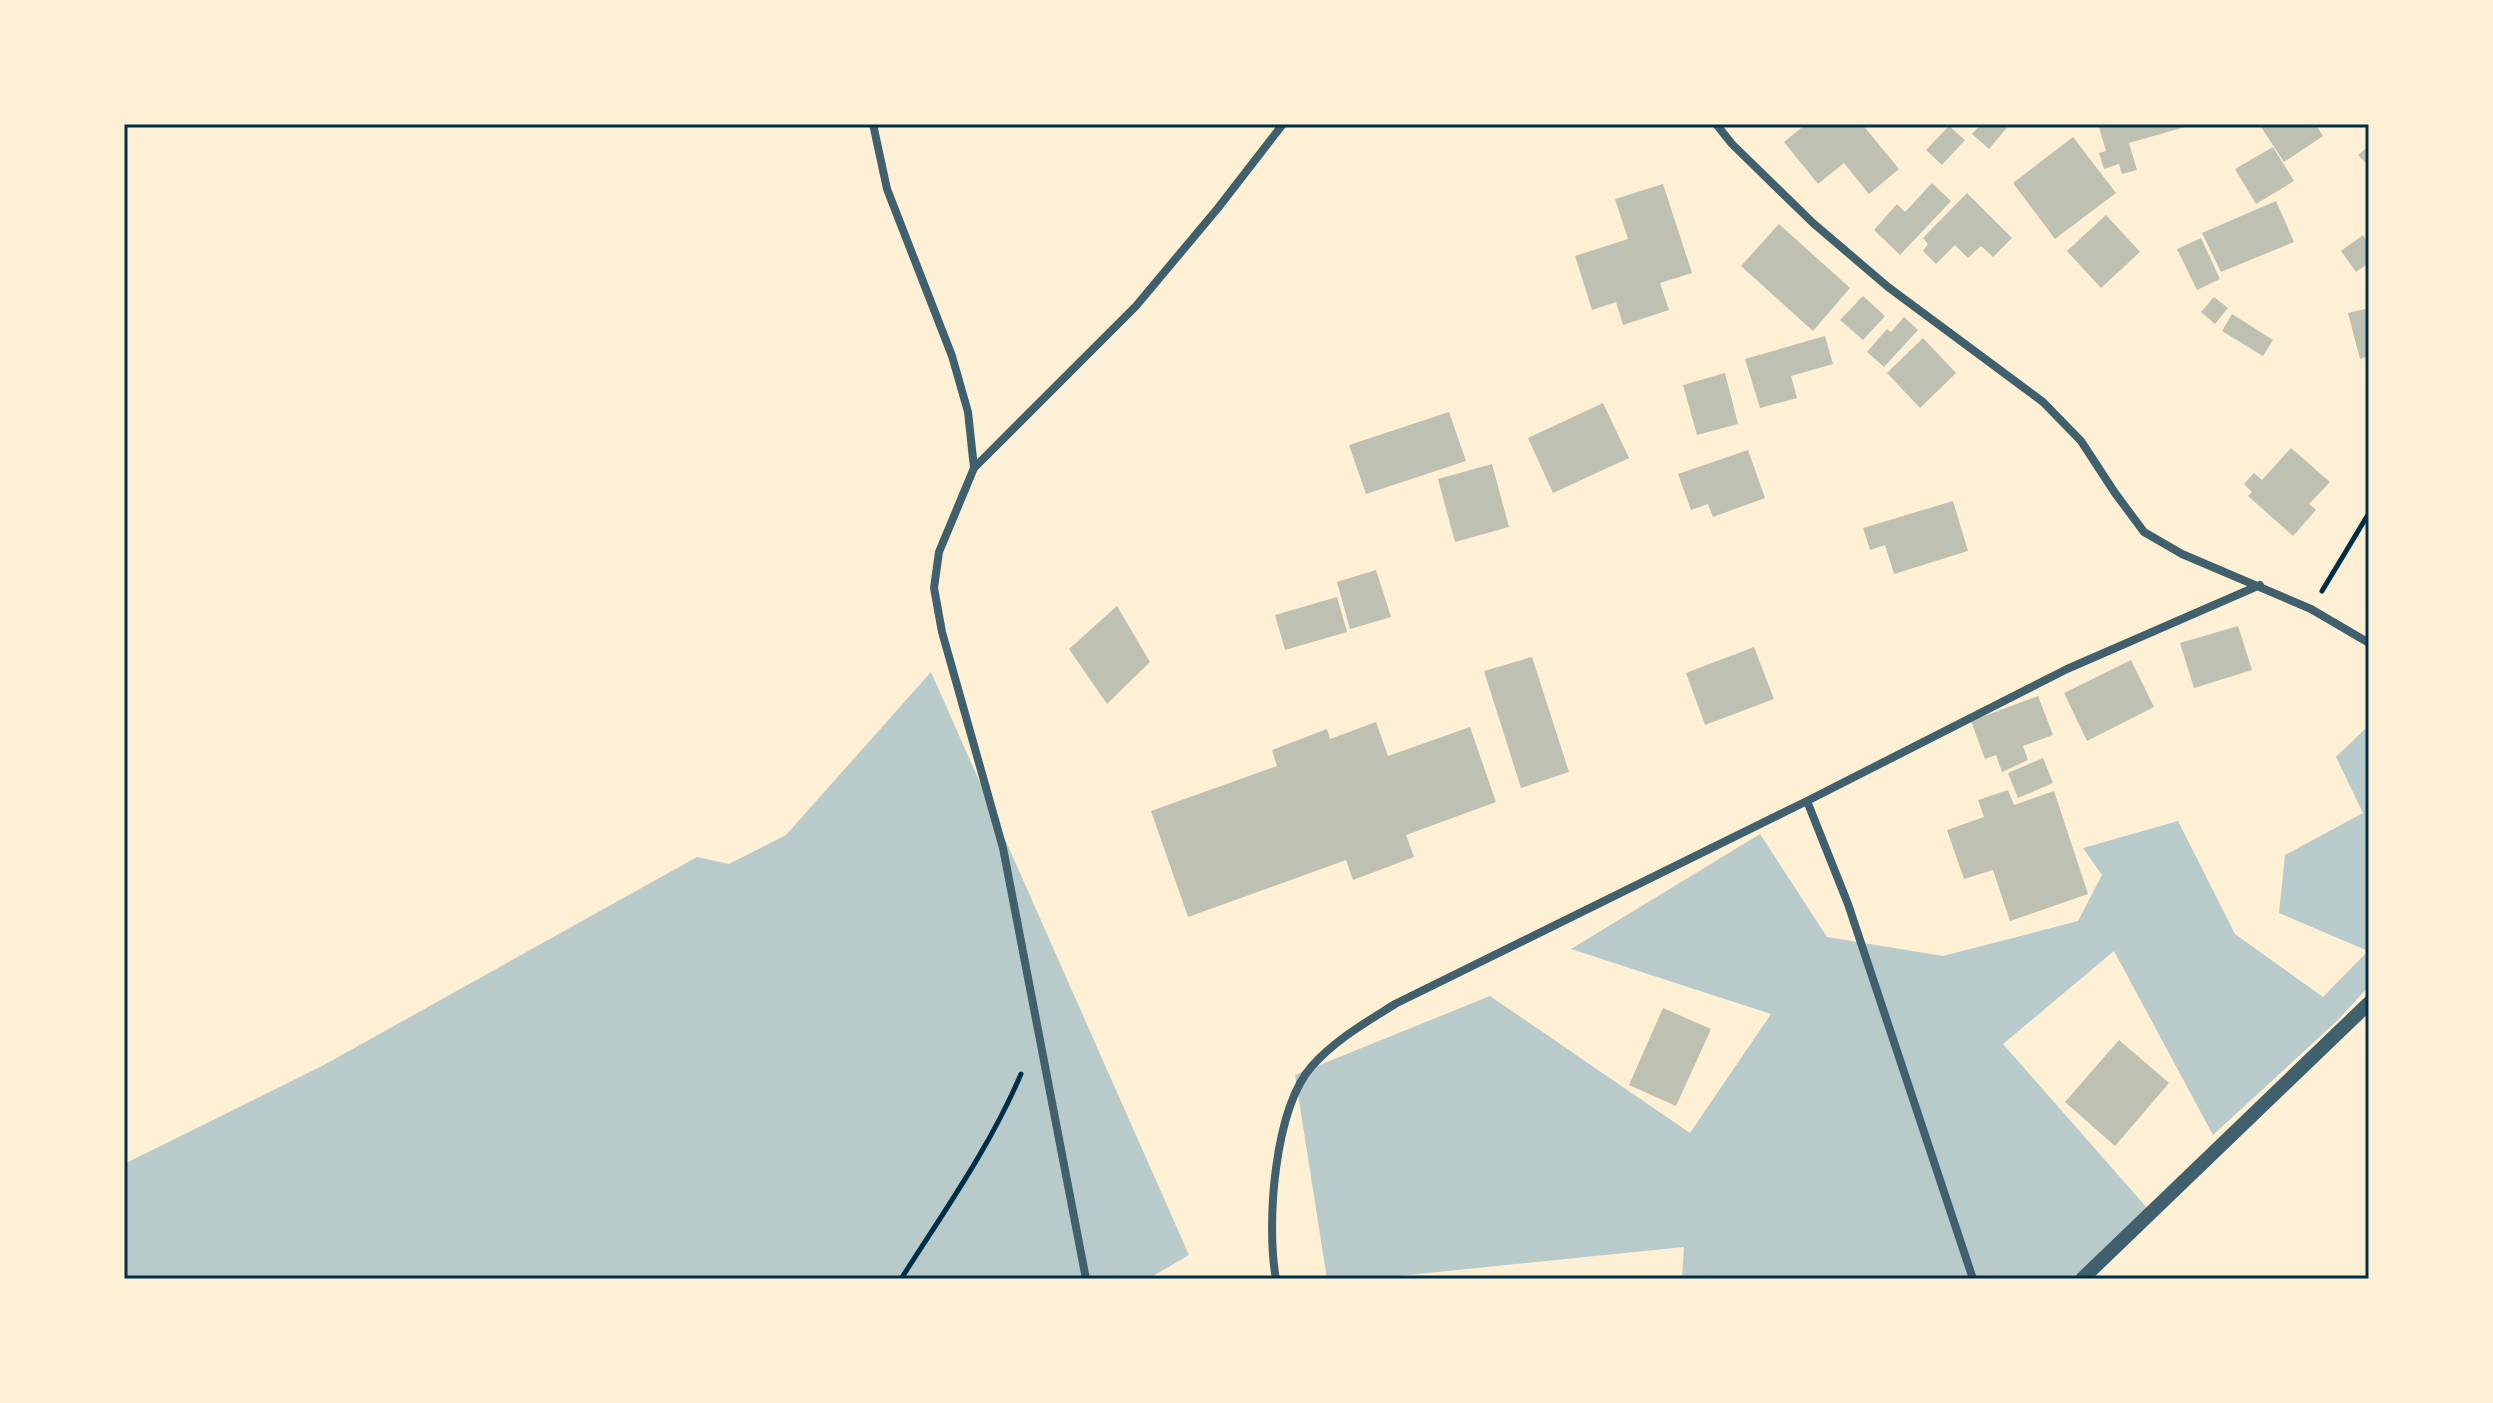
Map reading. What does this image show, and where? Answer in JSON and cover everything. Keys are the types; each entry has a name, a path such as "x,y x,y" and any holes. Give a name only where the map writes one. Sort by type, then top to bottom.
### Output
{"street":[{"path":"873,124 887,189 952,356 968,412 974,468"},
{"path":"1086,1279 1003,848 942,632 934,588 939,552 974,468 1136,306 1283,124"},
{"path":"1716,124 1732,144 1813,223 1888,287 2043,402 2081,441 2144,532 2182,554 2311,609 2369,643"},
{"path":"1276,1279 1272,1259 1274,1171 1286,1115 1310,1068 1346,1035 1408,998 2067,669 2260,585"},
{"path":"1807,801 1848,904 1973,1279"},
{"path":"2082,1279 2369,1003"}],"path":[{"path":"2311,609 2369,513"},
{"path":"901,1279 1008,1105 1038,1033"}],"shaded area":[{"path":"931,672 1189,1255 1148,1279 124,1279 124,1164 322,1066 697,857 729,864 786,835"},
{"path":"2369,725 2369,986 2338,1020 2213,1135 2114,951 2003,1044 2148,1209 2072,1279 1682,1279 1684,1247 1369,1279 1327,1279 1295,1075 1490,996 1690,1133 1771,1014 1571,949 1760,834 1827,937 1943,956 2078,921 2102,875 2083,848 2178,821 2235,934 2323,997 2368,951 2279,913 2285,855 2363,813 2336,757"}],"building":[{"path":"1806,124 1862,124 1899,169 1869,194 1844,163 1818,184 1784,142"},
{"path":"1981,124 2010,124 1989,149 1972,134"},
{"path":"2098,124 2192,125 2129,143 2137,170 2122,174 2119,164 2104,169 2099,153 2106,151"},
{"path":"2259,124 2315,124 2323,136 2284,162"},
{"path":"1949,126 1965,140 1942,165 1926,150"},
{"path":"2073,137 2116,193 2055,239 2013,183"},
{"path":"2369,146 2369,166 2358,155"},
{"path":"2273,147 2294,181 2256,204 2235,169"},
{"path":"1932,183 1951,201 1900,255 1874,230 1897,204 1905,212"},
{"path":"1663,184 1692,273 1660,283 1669,310 1623,325 1616,302 1592,310 1575,256 1628,239 1615,199"},
{"path":"1967,193 2012,238 1993,257 1981,246 1968,258 1955,245 1936,264 1923,251 1928,244 1923,238"},
{"path":"2276,201 2294,242 2221,272 2202,233"},
{"path":"2106,215 2140,252 2101,288 2067,251"},
{"path":"1779,224 1850,288 1813,331 1741,266"},
{"path":"2363,235 2369,244 2369,263 2356,272 2341,251"},
{"path":"2201,238 2220,279 2197,290 2177,249"},
{"path":"1863,296 1885,316 1863,340 1840,320"},
{"path":"2214,297 2228,308 2215,324 2201,312"},
{"path":"2369,308 2368,366 2366,357 2360,359 2348,313"},
{"path":"2232,314 2273,340 2263,356 2222,331"},
{"path":"1904,317 1918,330 1884,367 1867,352 1887,329 1891,332"},
{"path":"1825,336 1833,364 1791,376 1797,398 1760,408 1745,359"},
{"path":"1923,338 1956,373 1920,408 1887,373"},
{"path":"1725,373 1738,424 1697,435 1683,385"},
{"path":"1603,403 1629,458 1553,493 1528,438"},
{"path":"1449,412 1466,461 1366,494 1349,445"},
{"path":"2291,448 2330,482 2309,504 2316,510 2293,536 2248,496 2252,492 2244,484 2254,473 2262,480"},
{"path":"1748,450 1765,498 1713,517 1708,504 1691,510 1678,474"},
{"path":"1492,464 1509,527 1455,542 1438,479"},
{"path":"1953,501 1968,551 1894,574 1885,545 1870,550 1863,528"},
{"path":"1376,570 1391,617 1350,629 1337,582"},
{"path":"1337,597 1347,632 1285,650 1275,615"},
{"path":"1117,606 1150,662 1107,704 1069,649"},
{"path":"2238,626 2252,670 2194,688 2180,643"},
{"path":"1754,647 1774,699 1705,725 1686,673"},
{"path":"1532,657 1569,772 1521,788 1484,671"},
{"path":"2131,660 2154,707 2087,741 2064,693"},
{"path":"2038,696 2053,735 2023,746 2028,760 2002,772 1996,755 1985,759 1971,721"},
{"path":"1376,722 1388,756 1470,727 1496,802 1406,835 1414,857 1353,880 1346,860 1188,917 1151,811 1277,766 1272,750 1327,729 1330,739"},
{"path":"2043,758 2053,783 2018,798 2008,773"},
{"path":"2008,790 2014,805 2054,791 2088,894 2010,921 1993,870 1964,879 1947,830 1984,817 1978,800"},
{"path":"1663,1008 1711,1029 1676,1106 1629,1085"},
{"path":"2119,1040 2169,1083 2115,1146 2065,1102"}]}
